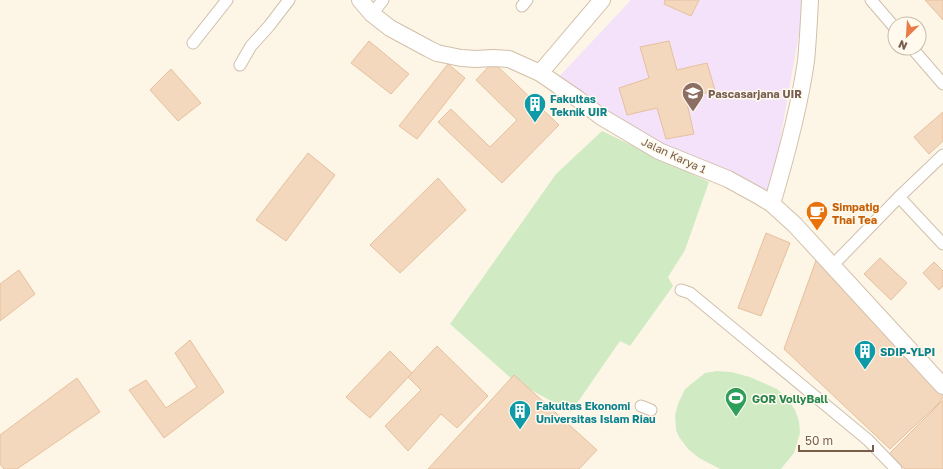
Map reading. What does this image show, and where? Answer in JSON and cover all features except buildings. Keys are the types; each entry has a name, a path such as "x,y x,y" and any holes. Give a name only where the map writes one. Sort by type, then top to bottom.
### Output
{"street":[{"path":"193,43 227,0"},
{"path":"240,65 250,46 269,26 289,0"},
{"name":"Jalan Karya 1","path":"360,0 372,14 390,28 437,53 462,58 508,59 540,73 600,116 648,145 659,151 728,179 772,204 795,226 941,381"},
{"path":"372,14 383,0"},
{"path":"540,73 602,0"},
{"path":"772,204 795,121 806,60 810,0"},
{"path":"871,0 887,19"},
{"path":"919,56 943,84"},
{"path":"832,266 899,197 943,155"},
{"path":"899,197 943,244"},
{"path":"681,290 690,293 862,435 896,469"}],"shaded area":[{"name":"Pascasarjana UIR","path":"631,0 805,0 770,197 648,145 555,81"}],"green space":[{"path":"602,131 709,182 685,250 668,277 673,286 630,346 620,341 571,412 513,380 450,324 556,174"},
{"name":"GOR VollyBall","path":"717,371 731,372 750,377 777,389 787,398 795,410 799,421 800,433 794,453 781,469 720,469 699,458 688,449 679,437 676,430 675,415 685,389 705,373"}],"place":[{"name":"Pascasarjana UIR","path":"693,112"},
{"name":"Fakultas Teknik UIR","path":"535,124"},
{"name":"Simpatig Thai Tea","path":"817,232"},
{"name":"SDIP-YLPI","path":"865,370"},
{"name":"GOR VollyBall","path":"736,418"},
{"name":"Fakultas Ekonomi Universitas Islam Riau","path":"520,430"}]}
